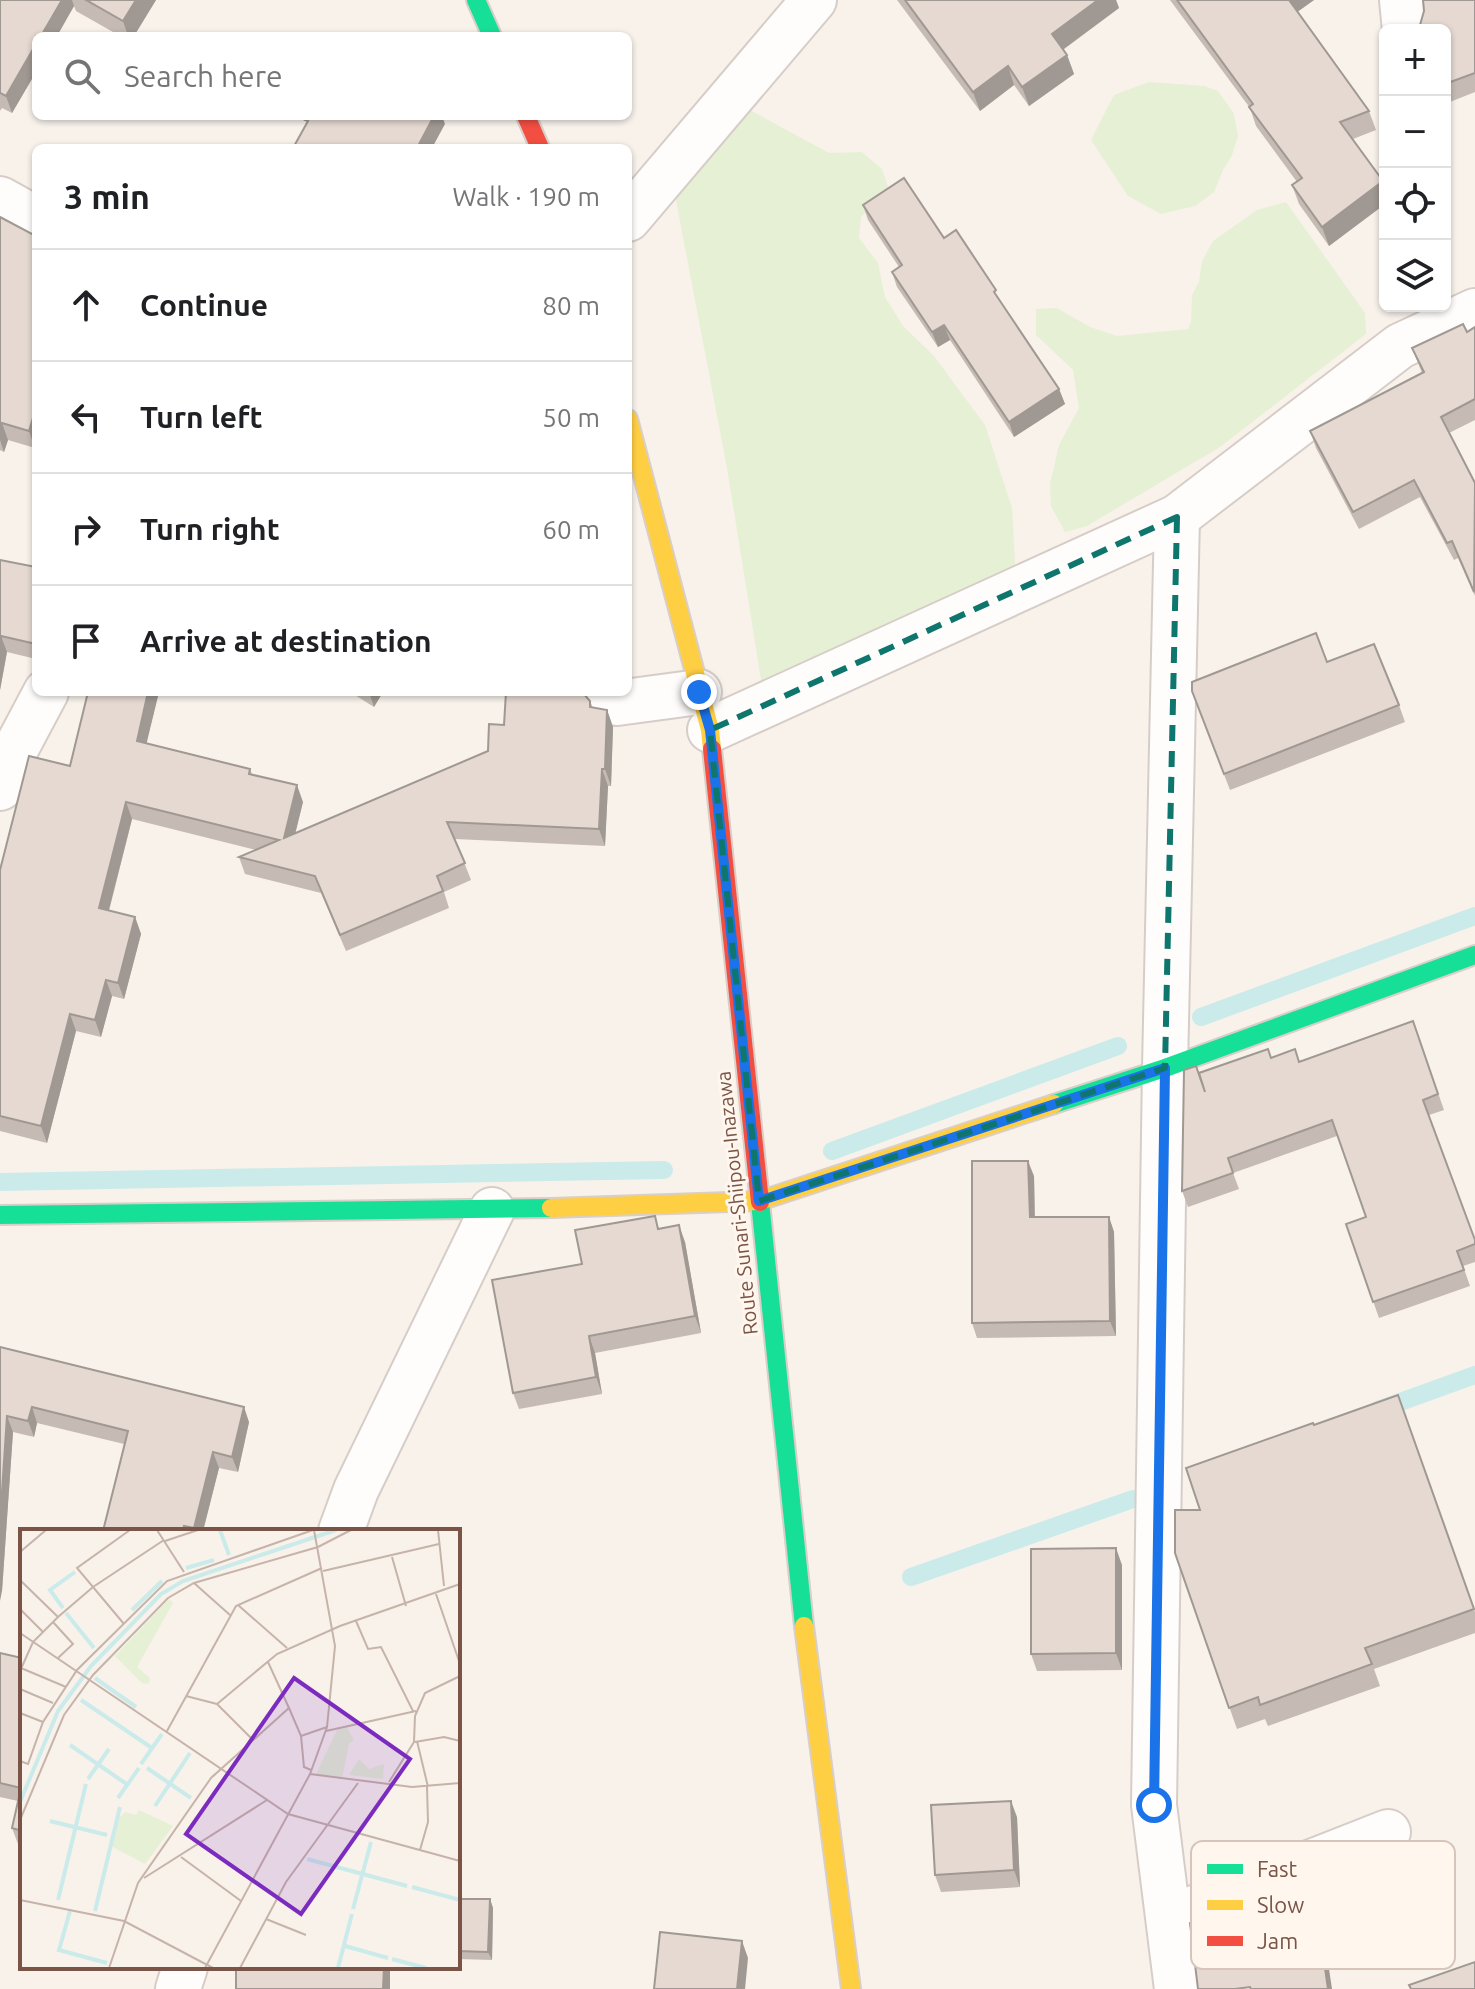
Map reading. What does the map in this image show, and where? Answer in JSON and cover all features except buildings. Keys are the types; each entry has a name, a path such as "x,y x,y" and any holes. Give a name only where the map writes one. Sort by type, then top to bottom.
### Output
{"main road":[{"path":"476,0 490,32"},
{"path":"528,120 538,144"},
{"name":"Route Sunari-Shiipou-Inazawa","path":"632,434 704,711 810,1681 851,1989"},
{"path":"0,1215 492,1210 759,1201 1165,1068 1475,955"}],"street":[{"path":"632,214 814,0"},
{"path":"1402,0 1404,24"},
{"path":"0,199 32,217"},
{"path":"611,696 617,703 704,711 1177,517 1400,346 1450,315"},
{"path":"1177,517 1154,1805 1177,1989"},
{"path":"1,778 44,696"},
{"path":"342,1529 356,1490 492,1210"},
{"path":"1365,1841 1388,1832"},
{"path":"1169,1918 1191,1909"},
{"path":"178,1989 184,1969"}],"highlighted area":[{"path":"1177,517 1165,1068 759,1201 710,730"}],"green space":[{"path":"1149,82 1204,86 1218,91 1234,114 1238,136 1214,192 1195,206 1161,214 1128,196 1091,140 1114,95"},
{"path":"744,107 829,153 862,152 882,169 889,190 861,217 859,238 878,263 885,297 903,326 934,356 985,425 1012,508 1016,580 763,692 727,468 674,190"},
{"path":"1286,202 1365,313 1366,334 1220,447 1087,526 1065,532 1051,506 1050,484 1059,445 1079,408 1073,370 1036,335 1036,309 1057,308 1090,327 1117,336 1188,329 1192,295 1199,282 1202,261 1213,241 1257,210"}],"waterway":[{"path":"1201,1017 1475,916"},
{"path":"832,1151 1118,1046"},
{"path":"0,1182 664,1170"},
{"path":"1378,1410 1475,1375"},
{"path":"911,1577 1133,1499"}],"traffic: fast":[{"path":"476,0 490,32"},
{"path":"1054,1104 1165,1068 1475,955"},
{"path":"760,1202 804,1626"},
{"path":"0,1215 551,1208"}],"traffic: slow":[{"path":"632,434 710,730 712,749"},
{"path":"551,1208 759,1201 1054,1104"},
{"path":"804,1626 851,1989"}],"traffic: jam":[{"path":"528,120 538,144"},
{"path":"712,749 760,1202"}],"route":[{"path":"699,692 710,730 759,1201 1165,1068 1154,1805"}]}
